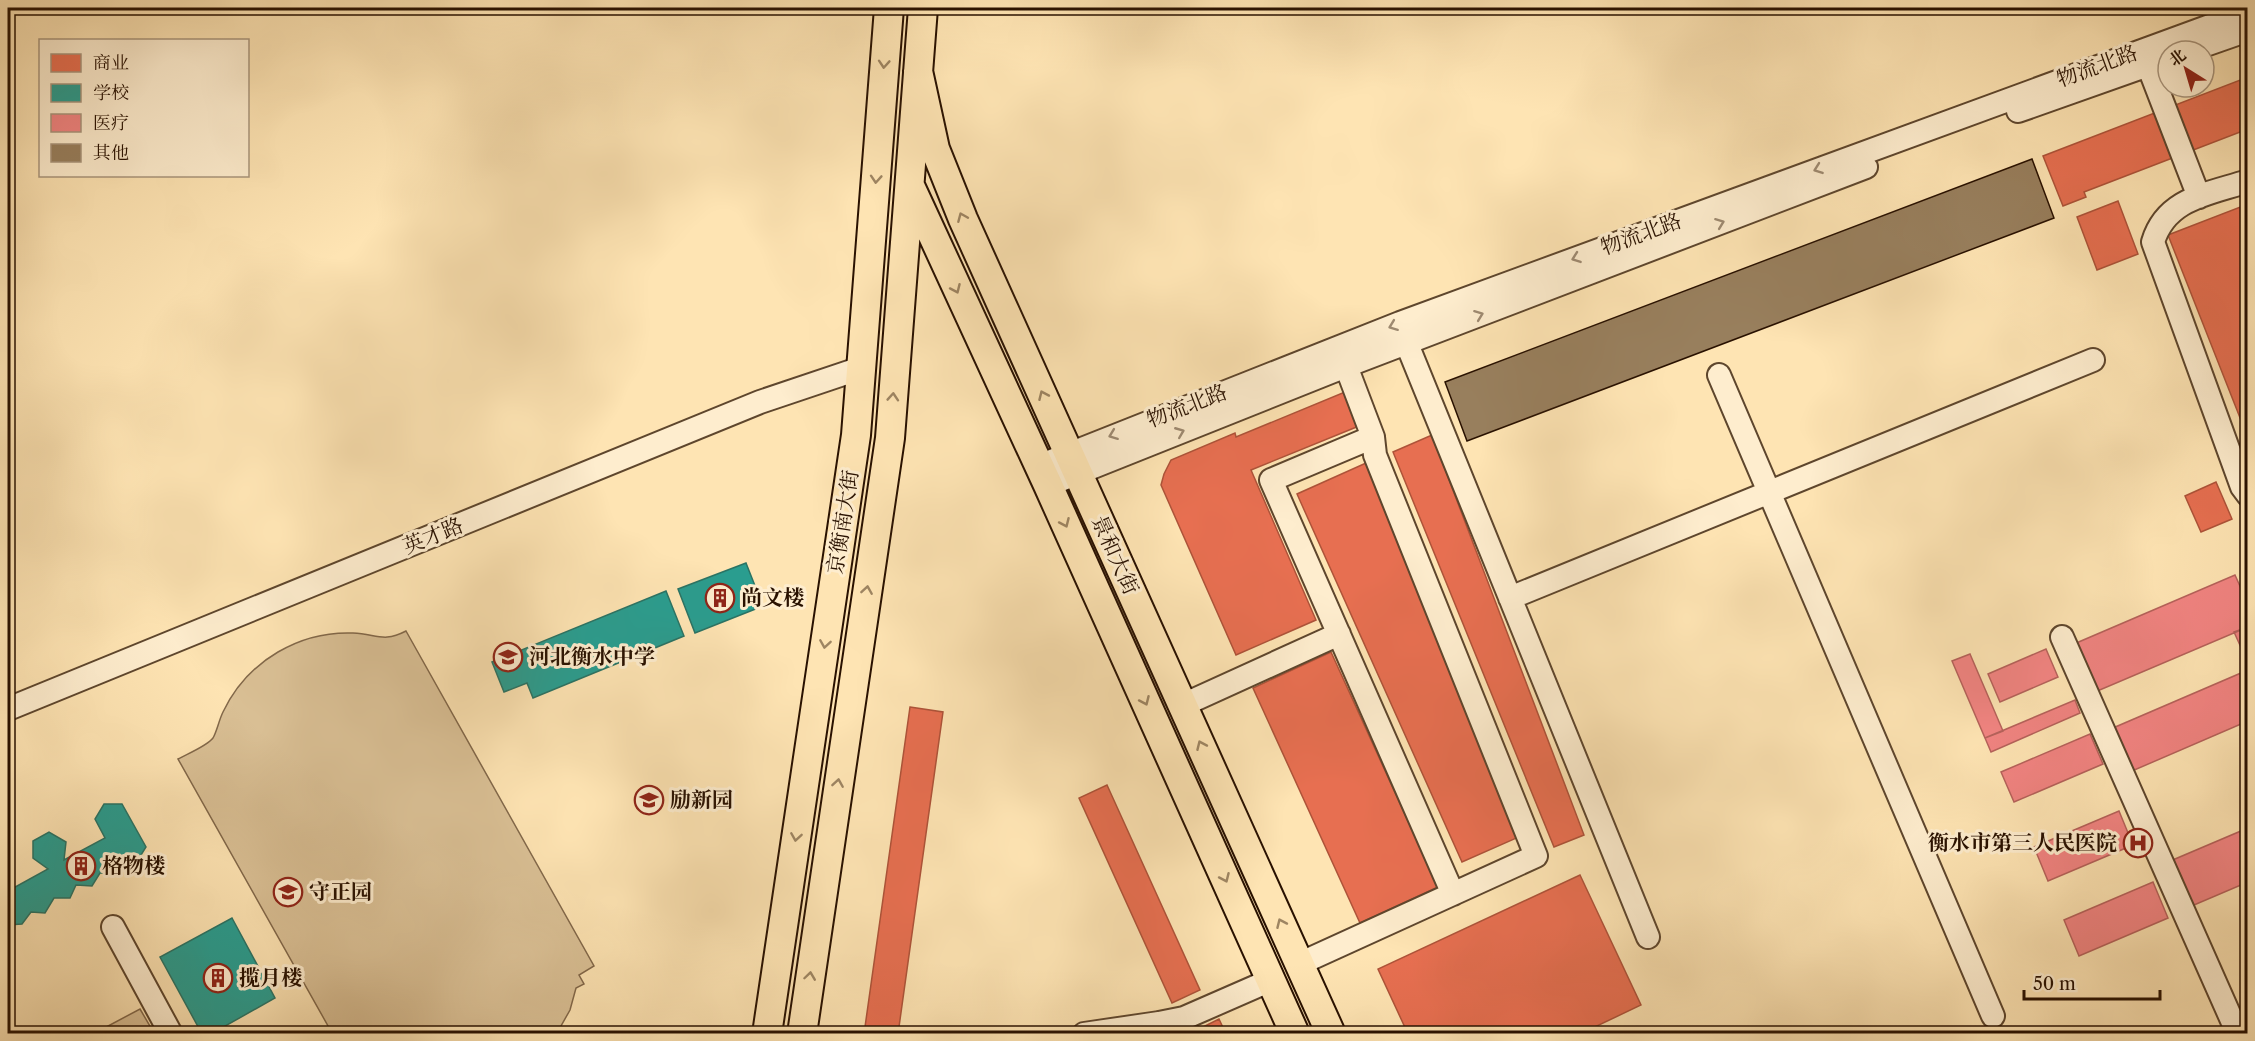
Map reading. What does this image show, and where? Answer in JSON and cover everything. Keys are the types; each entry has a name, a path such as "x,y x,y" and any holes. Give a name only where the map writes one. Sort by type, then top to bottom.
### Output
{"main road":[{"name":"京衡南大街","path":"767,1034 856,435 889,8"},
{"name":"京衡南大街","path":"802,1034 890,438 923,8"},
{"name":"景和大街","path":"918,71 935,149 963,219 1331,1034"},
{"name":"景和大街","path":"880,120 1295,1034"}],"street":[{"name":"物流北路","path":"1074,463 1412,319 2247,12"},
{"path":"2216,41 2247,30"},
{"name":"物流北路","path":"1043,475 1346,366 1966,129 2156,63"},
{"path":"2169,99 2199,197"},
{"path":"2247,181 2199,197 2170,211 2160,223 2154,242 2242,487 2247,495"},
{"path":"1409,349 1648,937"},
{"path":"1510,598 2093,360"},
{"path":"1299,964 1536,856 1375,456 1373,437 1346,366"},
{"name":"英才路","path":"8,710 760,402 861,368"},
{"path":"1719,375 1993,1016"},
{"path":"1373,437 1271,480 1453,894"},
{"path":"1183,705 1339,634"},
{"path":"2062,637 2238,1034"},
{"path":"113,927 171,1034"},
{"path":"1083,1034 1160,1028 1271,980"}],"shaded area":[{"path":"406,631 594,966 579,975 584,984 576,988 570,1010 557,1033 332,1033 178,759 202,747 213,738 223,712 239,686 261,664 278,652 295,643 324,635 353,633 391,637"},
{"path":"140,1009 154,1033 95,1033"}],"building: 商业":[{"path":"2248,77 2248,129 2084,192 2086,197 2063,206 2043,156 2191,99 2216,99 2216,89"},
{"path":"2118,201 2138,254 2097,270 2077,217"},
{"path":"2248,204 2248,438 2168,235"},
{"path":"1345,392 1359,426 1251,470 1316,620 1236,655 1161,485 1164,474 1171,460 1235,433 1236,437"},
{"path":"1432,435 1584,835 1554,847 1393,452"},
{"path":"1366,463 1530,832 1462,862 1297,494"},
{"path":"2216,482 2232,519 2201,532 2185,496"},
{"path":"1331,652 1438,887 1360,923 1253,688"},
{"path":"910,707 943,712 898,1034 864,1034"},
{"path":"1107,785 1200,990 1172,1003 1079,798"},
{"path":"1580,875 1641,1005 1580,1034 1408,1034 1378,969"},
{"path":"1219,1019 1226,1034 1196,1034 1195,1031"}],"building: 学校":[{"name":"尚文楼","path":"746,563 763,606 695,633 678,589"},
{"path":"666,591 684,636 533,698 527,683 504,692 492,662"},
{"name":"格物楼","path":"104,804 122,804 146,847 136,863 120,861 114,873 100,873 92,886 76,885 70,898 54,898 45,913 31,912 22,924 8,925 8,891 48,869 33,858 33,841 49,832 66,842 64,860 105,838 95,819"},
{"name":"揽月楼","path":"232,918 275,998 211,1034 202,1034 160,957"}],"building: 医疗":[{"path":"2235,575 2248,604 2248,627 2095,692 2074,644"},
{"path":"2248,627 2248,663 2234,632"},
{"path":"2046,649 2058,677 2000,702 1988,674"},
{"path":"1970,654 2003,731 1985,738 1952,661"},
{"path":"2248,670 2248,721 2132,771 2113,728"},
{"path":"2075,700 2080,713 1991,752 1985,738"},
{"path":"2090,734 2103,764 2014,802 2001,772"},
{"path":"2119,811 2133,845 2048,881 2034,847"},
{"path":"2248,828 2248,882 2187,908 2168,862"},
{"path":"2153,882 2168,918 2079,956 2064,920"}],"building: 其他":[{"path":"2032,159 2054,218 1467,441 1445,382"}],"place":[{"name":"尚文楼","path":"720,598"},
{"name":"河北衡水中学","path":"508,657"},
{"name":"励新园","path":"649,800"},
{"name":"衡水市第三人民医院","path":"2138,843"},
{"name":"格物楼","path":"81,866"},
{"name":"守正园","path":"288,892"},
{"name":"揽月楼","path":"218,978"}]}
